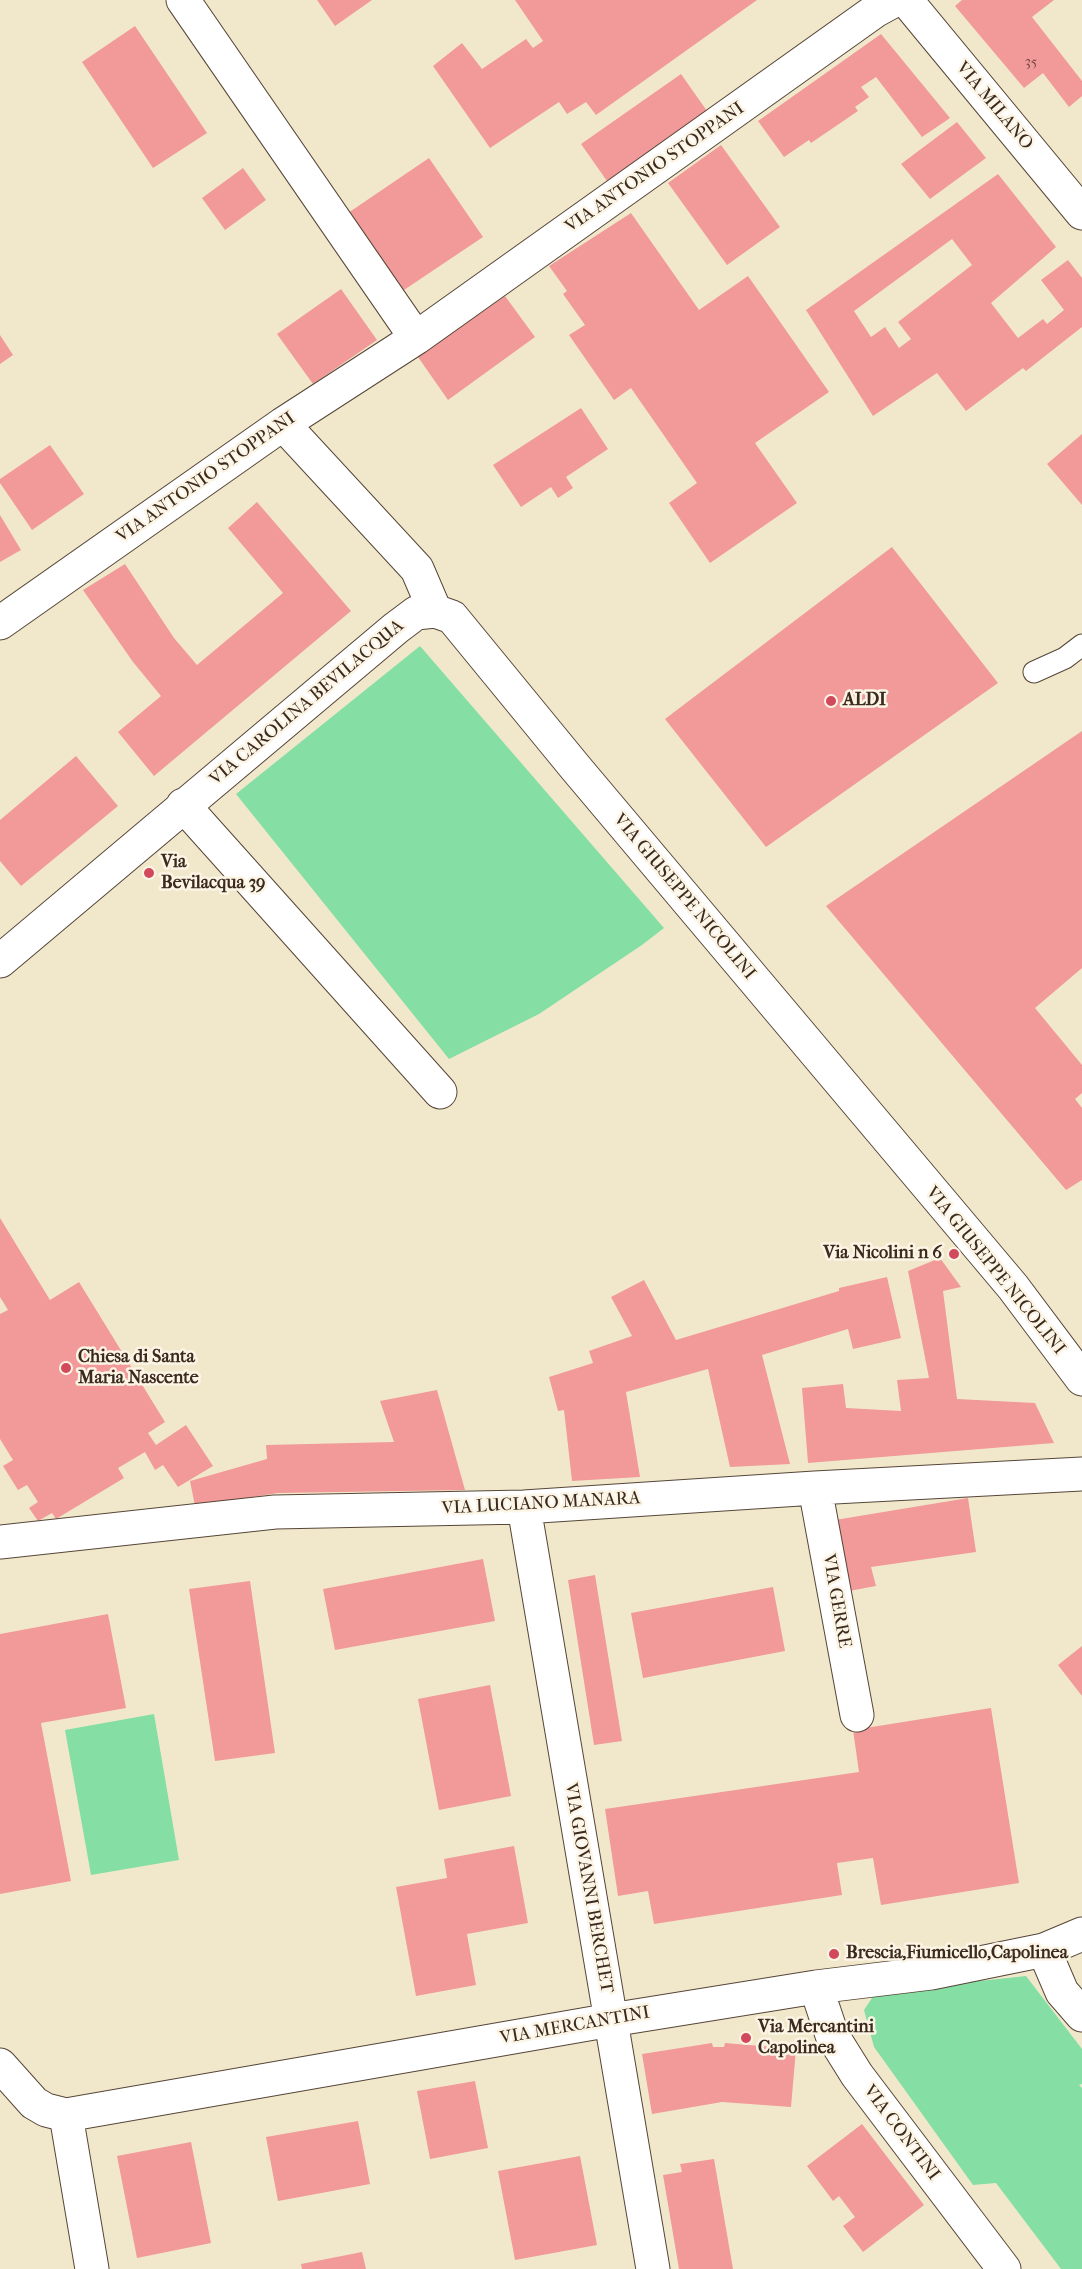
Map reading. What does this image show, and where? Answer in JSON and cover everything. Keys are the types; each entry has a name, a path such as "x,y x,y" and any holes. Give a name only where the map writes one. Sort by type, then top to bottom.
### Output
{"street":[{"path":"183,0 416,338"},
{"name":"VIA ANTONIO STOPPANI","path":"0,623 283,424 416,338 875,11 895,0"},
{"name":"VIA MILANO","path":"906,0 1082,213"},
{"path":"283,424 417,569 435,611"},
{"name":"VIA CAROLINA BEVILACQUA","path":"0,961 396,628 416,613 435,611"},
{"name":"VIA GIUSEPPE NICOLINI","path":"435,611 452,617 574,767 1013,1287 1082,1379"},
{"path":"183,805 440,1092"},
{"name":"VIA LUCIANO MANARA","path":"1,1540 274,1512 524,1507 1082,1474"},
{"name":"VIA GERRE","path":"815,1488 857,1715"},
{"name":"VIA GIOVANNI BERCHET","path":"524,1507 652,2269"},
{"name":"VIA MERCANTINI","path":"66,2115 611,2020 816,1987 931,1973 1044,1950 1082,1934"},
{"path":"1044,1950 1062,1992 1082,2016"},
{"name":"VIA CONTINI","path":"816,1987 832,2035 857,2074 1004,2269"},
{"path":"0,2065 34,2103 66,2115 92,2269"}],"lane":[{"path":"1034,672 1065,658 1082,645"}],"green space":[{"path":"420,646 664,928 539,1014 449,1059 236,794"},
{"path":"154,1714 179,1860 91,1875 65,1730"},
{"path":"1026,1976 1082,2049 1082,2084 1079,2085 1082,2088 1082,2269 1061,2269 996,2183 973,2185 874,2047 864,2010 876,1992"}],"building":[{"path":"317,0 372,0 335,26"},
{"path":"515,0 757,0 596,115 586,102 567,114 559,102 490,148 433,66 462,43 482,69 526,39 533,48 543,41"},
{"path":"962,0 1054,0 1032,17 1082,81 1082,96 1069,107 1043,73 1024,88 955,6"},
{"path":"135,26 207,133 153,168 82,62"},
{"path":"881,34 950,118 922,137 876,77 861,87 869,97 855,107 858,111 811,143 809,140 784,157 758,121"},
{"path":"681,74 707,111 607,181 581,144"},
{"path":"957,122 986,158 930,199 901,164"},
{"path":"721,145 780,227 727,265 668,183"},
{"path":"429,158 483,237 401,292 348,213"},
{"path":"243,168 266,200 225,230 202,198"},
{"path":"998,174 1056,247 991,303 1018,338 1043,319 1047,324 1064,310 1041,280 1068,260 1082,278 1082,327 1026,371 1023,368 966,411 937,373 873,416 806,310","holes":["952,239 972,265 898,322 911,339 899,348 885,327 871,337 854,311"]},
{"path":"631,213 699,310 748,276 829,392 755,443 797,503 710,563 669,503 697,483 631,388 614,400 569,335 585,325 563,294 567,291 549,266"},
{"path":"341,289 377,340 313,384 277,334"},
{"path":"505,296 535,337 448,400 418,357"},
{"path":"0,335 13,355 0,364"},
{"path":"581,408 608,449 566,477 573,488 558,498 551,487 521,507 493,465"},
{"path":"1082,434 1082,505 1047,464"},
{"path":"50,445 84,494 32,530 0,483 0,479"},
{"path":"257,502 351,611 154,776 118,732 161,696 133,662 83,590 125,564 174,638 197,665 283,593 228,528"},
{"path":"0,515 21,550 0,562"},
{"name":"ALDI","path":"892,547 998,683 766,847 665,719"},
{"path":"1082,731 1082,968 1035,1008 1082,1065 1082,1093 1075,1099 1082,1108 1082,1180 1066,1190 826,906"},
{"path":"76,756 118,806 21,886 0,861 0,820"},
{"name":"Chiesa di Santa Maria Nascente","path":"0,1218 50,1300 79,1282 165,1422 148,1433 156,1445 186,1425 213,1466 178,1487 163,1465 155,1470 145,1452 118,1468 124,1478 56,1519 52,1513 38,1521 29,1508 38,1502 27,1485 18,1490 3,1466 13,1460 0,1439 0,1314 8,1310 0,1297"},
{"path":"940,1258 961,1287 943,1291 957,1399 1035,1403 1054,1443 808,1463 802,1388 843,1384 846,1408 901,1411 897,1380 929,1378 908,1271"},
{"path":"887,1277 901,1338 853,1349 848,1329 762,1355 790,1464 730,1467 708,1369 626,1392 640,1477 572,1481 564,1410 558,1411 549,1377 593,1363 589,1351 632,1336 611,1297 644,1280 676,1340 839,1291 839,1288"},
{"path":"437,1390 465,1490 278,1493 195,1506 190,1481 267,1459 266,1445 394,1442 380,1401"},
{"path":"968,1498 976,1552 871,1567 876,1586 849,1591 829,1521"},
{"path":"483,1559 495,1621 335,1650 323,1589"},
{"path":"595,1575 622,1741 594,1745 568,1580"},
{"path":"250,1581 275,1753 215,1761 189,1589"},
{"path":"773,1587 785,1651 643,1678 631,1613"},
{"path":"108,1614 126,1708 41,1723 71,1881 0,1894 0,1634"},
{"path":"1082,1646 1082,1696 1058,1665"},
{"path":"490,1685 511,1796 439,1810 418,1699"},
{"path":"991,1708 1019,1883 881,1905 873,1858 837,1863 842,1895 654,1924 648,1891 618,1896 605,1809 859,1772 853,1730"},
{"path":"514,1846 528,1923 467,1934 476,1985 416,1996 396,1887 447,1878 444,1859"},
{"path":"712,2043 713,2047 724,2047 725,2043 796,2049 791,2107 722,2102 652,2114 642,2054"},
{"path":"475,2081 488,2148 430,2159 417,2091"},
{"path":"358,2121 370,2184 278,2201 266,2137"},
{"path":"862,2124 924,2205 863,2252 843,2226 855,2217 839,2196 833,2201 807,2166"},
{"path":"191,2142 211,2243 137,2258 117,2156"},
{"path":"580,2156 597,2245 515,2260 498,2171"},
{"path":"714,2159 733,2269 679,2269 663,2175 682,2172 680,2164"},
{"path":"362,2252 366,2269 302,2269 301,2264"}],"place":[{"name":"ALDI","path":"831,701"},
{"name":"Via Bevilacqua 39","path":"149,873"},
{"name":"Via Nicolini n 6","path":"954,1254"},
{"name":"Chiesa di Santa Maria Nascente","path":"66,1368"},
{"name":"Brescia,Fiumicello,Capolinea","path":"834,1954"},
{"name":"Via Mercantini Capolinea","path":"746,2038"}]}
